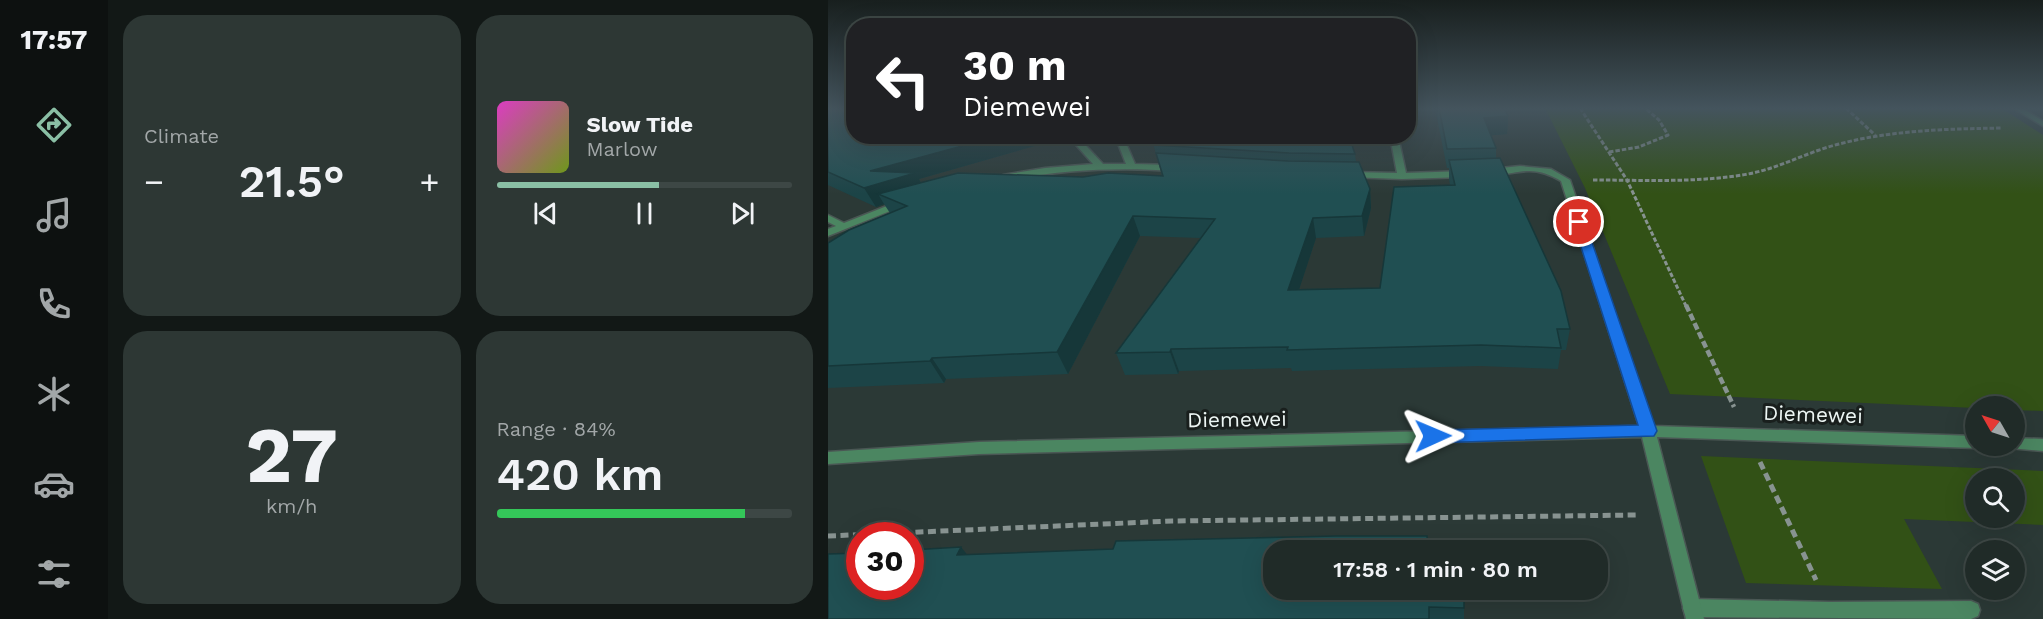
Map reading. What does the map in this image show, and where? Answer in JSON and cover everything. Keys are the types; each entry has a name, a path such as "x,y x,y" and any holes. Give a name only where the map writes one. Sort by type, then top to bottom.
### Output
{"street":[{"path":"1079,144 1100,166"},
{"path":"1122,144 1131,165"},
{"path":"1396,144 1402,176"},
{"path":"990,180 1100,166 1131,165 1189,169"},
{"path":"1342,175 1402,176 1540,169 1556,172 1565,180 1648,431 1693,614 1971,610"},
{"path":"828,233 912,200"},
{"path":"828,218 843,226"},
{"name":"Diemewei","path":"828,458 979,448 1648,431 1965,442"},
{"path":"2025,444 2043,445"}],"path":[{"path":"1599,137 1627,180 1830,611"},
{"path":"1609,152 1639,147 1663,137"},
{"path":"1627,180 1702,178 1767,170 1816,150 1868,137"},
{"path":"828,536 1172,521 1668,515"}],"green space":[{"path":"1559,137 2043,137 2043,411 2025,410 2025,396 1965,396 1965,408 1670,394 1585,188"},
{"path":"1701,456 1975,468 1965,468 1965,522 1904,519 1942,589 1746,583"},
{"path":"2025,470 2043,471 2043,525 2025,524"}],"building":[{"path":"828,137 846,137 846,144 970,144 870,171 915,173 864,188 828,172"},
{"path":"1445,137 1492,137 1496,148 1447,149"},
{"path":"1352,144 1355,154 1289,153 1154,145"},
{"path":"1156,153 1288,161 1359,162 1370,189 1362,216 1313,218 1288,290 1380,288 1394,187 1455,185 1449,160 1500,158 1561,291 1570,329 1557,329 1561,348 1481,345 1287,350 1288,347 1171,349 1170,352 1116,353 1215,219 1133,216 1057,352 828,366 828,243 849,230 907,206 878,194 958,173 1083,177 1108,173 1163,176"},
{"path":"1427,536 1427,540 1263,540 1263,600 1464,600 1464,608 1429,607 1429,619 828,619 828,554 846,553 846,600 924,600 924,549 961,547 957,555 1113,549 1116,541"}],"route":[{"path":"1433,436 1648,431 1579,222"}]}
